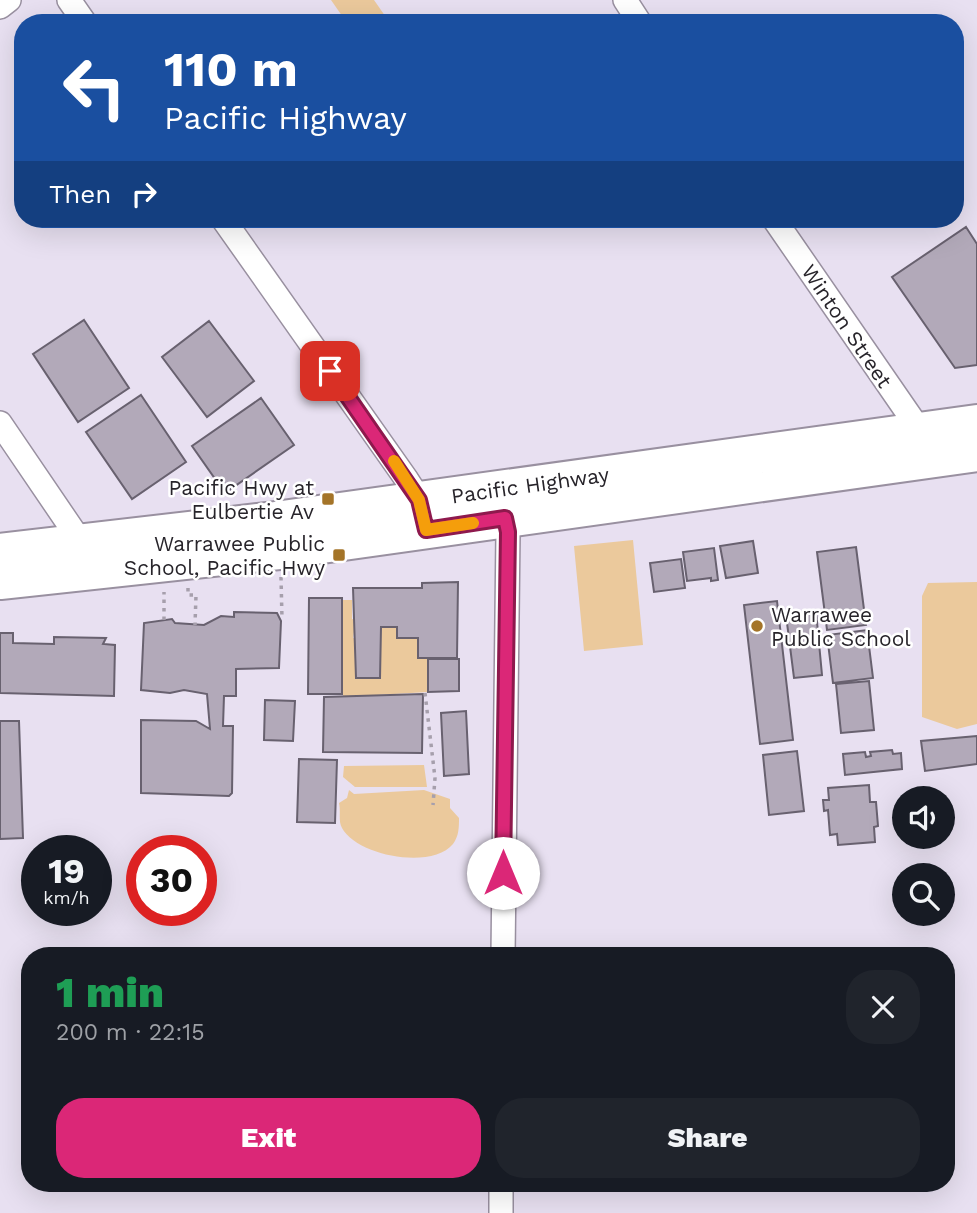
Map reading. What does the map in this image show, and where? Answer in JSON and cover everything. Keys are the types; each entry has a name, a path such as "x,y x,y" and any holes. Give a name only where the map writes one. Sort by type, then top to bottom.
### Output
{"highway":[{"name":"Pacific Highway","path":"0,580 279,550 423,515 977,424"},
{"name":"Pacific Highway","path":"0,552 423,515 505,518 977,452"}],"street":[{"path":"0,7 9,0"},
{"path":"229,228 423,515"},
{"name":"Winton Street","path":"780,228 921,432"},
{"path":"0,423 83,545"},
{"path":"503,947 508,532 505,518"},
{"path":"501,1192 501,1213"}],"path":[{"path":"281,568 282,618"},
{"path":"188,583 188,595 196,595 195,625"},
{"path":"164,586 164,620"},
{"path":"425,693 435,778 433,805"}],"shaded area":[{"path":"331,0 374,0 384,14 341,14"},
{"path":"633,540 643,645 584,651 574,546"},
{"path":"977,582 977,724 957,729 922,717 922,596 928,583"},
{"path":"342,600 352,600 352,619 356,620 353,638 357,639 357,678 380,678 381,627 397,627 397,638 418,638 418,658 428,659 428,692 343,697"},
{"path":"424,765 427,787 355,787 343,777 344,766"},
{"path":"349,790 354,794 424,790 450,799 450,808 459,818 456,838 443,852 413,858 378,852 363,846 350,838 341,825 339,803 347,798"}],"building":[{"path":"966,227 977,244 977,365 955,368 892,277"},
{"path":"84,320 129,388 78,422 33,354"},
{"path":"209,321 254,381 207,417 162,357"},
{"path":"141,395 186,462 132,499 86,432"},
{"path":"261,398 294,445 225,493 192,446"},
{"path":"753,541 758,573 726,578 720,546"},
{"path":"856,547 866,625 827,630 817,552"},
{"path":"714,548 718,580 711,581 711,578 687,581 683,552"},
{"path":"681,559 685,588 654,592 650,563"},
{"path":"458,582 457,658 418,658 418,638 397,638 397,627 381,627 380,678 356,678 353,588 422,588 422,583"},
{"path":"309,598 342,598 342,694 308,694"},
{"path":"777,601 793,740 760,744 744,605"},
{"path":"816,611 822,675 794,678 786,615"},
{"path":"234,612 277,613 281,621 279,668 236,669 236,696 224,696 223,726 233,726 232,793 229,796 141,793 141,720 196,721 210,729 207,694 184,690 170,693 141,690 144,623 172,619 175,623 204,625 221,616 234,617"},
{"path":"867,630 873,678 833,683 827,635"},
{"path":"0,633 13,633 13,643 54,644 54,637 106,638 103,644 115,645 114,696 0,693"},
{"path":"428,659 459,659 459,691 428,692"},
{"path":"869,681 874,730 841,733 836,684"},
{"path":"423,694 422,753 323,752 324,697"},
{"path":"265,700 295,701 293,741 264,740"},
{"path":"466,711 469,774 444,776 441,713"},
{"path":"0,721 19,721 23,835 21,838 0,839"},
{"path":"977,736 977,764 925,771 921,741"},
{"path":"892,750 893,754 901,753 902,769 845,775 843,754 865,752 866,757 871,756 870,752"},
{"path":"797,751 804,811 769,815 763,755"},
{"path":"299,759 337,760 335,823 297,822"},
{"path":"869,785 870,802 876,802 878,826 874,827 875,842 838,845 837,834 830,835 828,810 824,811 823,800 829,800 828,788"}],"slow traffic":[{"path":"394,461 419,500 426,530 473,523"}],"place":[{"name":"Pacific Hwy at Eulbertie Av","path":"328,499"},
{"name":"Warrawee Public School, Pacific Hwy","path":"339,555"},
{"name":"Warrawee Public School","path":"757,626"}],"route":[{"path":"330,371 407,480 419,500 426,530 505,518 508,532 503,873"}]}
